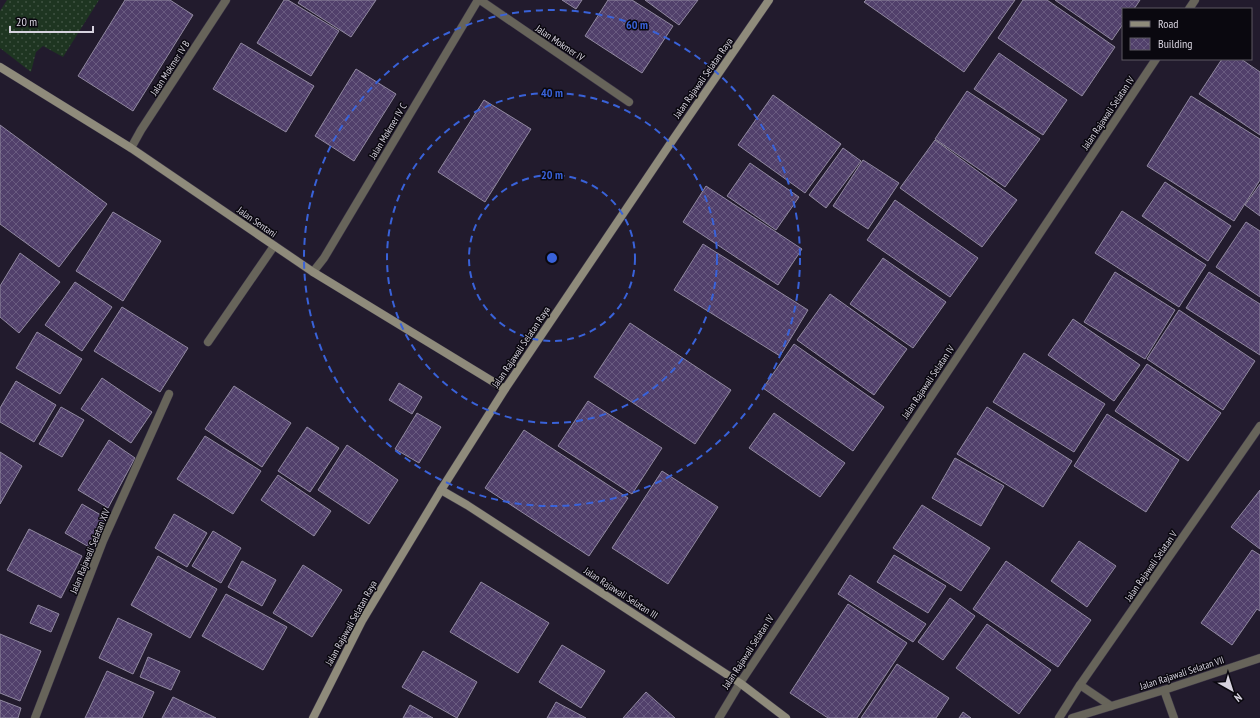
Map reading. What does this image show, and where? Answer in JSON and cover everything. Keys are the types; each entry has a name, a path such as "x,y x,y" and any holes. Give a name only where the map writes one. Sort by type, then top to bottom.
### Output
{"street":[{"name":"Jalan Mokmer IV B","path":"131,148 141,130 226,0"},
{"name":"Jalan Mokmer IV","path":"479,0 629,102"},
{"name":"Jalan Mokmer IV C","path":"314,272 479,0"},
{"name":"Jalan Rajawali Selatan Raya","path":"313,718 362,621 441,490 505,389 769,0"},
{"name":"Jalan Rajawali Selatan IV","path":"718,718 1155,60"},
{"name":"Jalan Sentani","path":"0,67 131,148 314,272 505,389"},
{"path":"208,342 274,246"},
{"name":"Jalan Rajawali Selatan XIV","path":"35,718 103,541 168,394"},
{"name":"Jalan Rajawali Selatan V","path":"1059,718 1080,685 1260,426"},
{"name":"Jalan Rajawali Selatan III","path":"441,490 473,509 740,683 786,718"},
{"name":"Jalan Rajawali Selatan VII","path":"1072,718 1164,690 1260,658"},
{"path":"1080,685 1111,706"},
{"path":"1164,690 1174,718"}],"green space":[{"path":"7,0 99,0 63,57 43,46 36,52 31,72 0,48 0,11"}],"building":[{"path":"125,0 170,0 193,15 133,111 78,76"},
{"path":"284,0 288,0 339,31 311,76 257,43"},
{"path":"300,0 376,0 351,37 298,3"},
{"path":"562,0 582,0 576,9"},
{"path":"608,0 632,0 673,26 642,73 585,36"},
{"path":"645,0 698,0 679,25"},
{"path":"866,0 1015,0 964,72 864,2"},
{"path":"1023,0 1047,0 1115,47 1082,96 998,38"},
{"path":"1055,0 1140,0 1135,8 1122,8 1122,25 1112,40"},
{"path":"241,43 314,86 286,132 213,89"},
{"path":"999,53 1067,100 1043,135 974,89"},
{"path":"1221,60 1242,60 1260,72 1260,135 1199,94"},
{"path":"356,69 396,94 354,161 315,136"},
{"path":"967,91 1040,139 1005,187 935,139"},
{"path":"773,95 841,144 805,193 738,145"},
{"path":"1191,96 1260,139 1260,180 1234,221 1147,166"},
{"path":"484,100 531,129 485,202 438,172"},
{"path":"0,125 107,204 59,267 0,224"},
{"path":"935,140 1017,200 982,247 900,188"},
{"path":"843,148 861,161 826,208 809,195"},
{"path":"863,160 899,183 868,229 833,206"},
{"path":"750,163 799,197 776,230 727,196"},
{"path":"1165,182 1231,226 1208,261 1142,216"},
{"path":"1260,184 1260,216 1245,205"},
{"path":"706,186 802,249 778,285 683,222"},
{"path":"895,200 978,258 950,297 867,240"},
{"path":"1122,211 1206,265 1179,307 1095,253"},
{"path":"113,212 161,241 123,301 76,271"},
{"path":"1246,222 1260,231 1260,297 1216,267"},
{"path":"703,244 808,310 780,356 674,290"},
{"path":"20,253 60,282 19,333 0,317 0,286"},
{"path":"883,258 946,302 913,348 850,304"},
{"path":"1115,272 1175,310 1145,359 1084,322"},
{"path":"1209,272 1260,304 1260,355 1186,308"},
{"path":"75,282 112,307 82,351 45,325"},
{"path":"830,294 907,349 874,395 797,340"},
{"path":"122,307 188,348 160,392 94,351"},
{"path":"1179,310 1255,361 1223,410 1147,359"},
{"path":"1073,319 1140,365 1114,401 1048,355"},
{"path":"630,323 731,390 695,444 594,377"},
{"path":"37,332 82,359 60,394 16,368"},
{"path":"794,344 884,407 853,451 763,388"},
{"path":"1024,353 1105,404 1074,452 993,402"},
{"path":"1147,364 1221,413 1188,461 1115,411"},
{"path":"102,378 152,412 131,443 81,409"},
{"path":"16,381 56,405 34,442 0,422 0,408"},
{"path":"399,383 422,397 412,414 389,400"},
{"path":"234,386 291,423 262,467 205,429"},
{"path":"588,401 662,448 632,494 558,446"},
{"path":"61,407 84,420 62,457 39,444"},
{"path":"987,407 1072,461 1043,507 957,454"},
{"path":"417,413 441,427 419,463 395,449"},
{"path":"774,413 845,463 820,497 749,448"},
{"path":"1107,414 1179,460 1146,512 1074,466"},
{"path":"307,427 339,448 310,492 278,471"},
{"path":"524,430 628,498 589,556 485,488"},
{"path":"205,436 261,471 233,514 177,479"},
{"path":"109,440 135,458 108,508 78,490"},
{"path":"347,445 398,480 369,524 318,490"},
{"path":"0,452 22,466 0,504"},
{"path":"955,458 1004,486 981,526 932,498"},
{"path":"662,471 718,507 668,584 612,548"},
{"path":"278,475 331,511 314,536 261,500"},
{"path":"1260,490 1260,549 1231,527"},
{"path":"82,504 106,518 89,547 65,533"},
{"path":"922,505 990,548 961,591 893,548"},
{"path":"174,514 207,533 187,567 155,548"},
{"path":"29,529 82,556 61,598 7,570"},
{"path":"213,531 241,548 221,583 192,566"},
{"path":"1079,541 1116,566 1087,607 1051,581"},
{"path":"1252,550 1260,555 1260,611 1257,609 1232,645 1201,623"},
{"path":"894,555 946,586 928,613 877,582"},
{"path":"158,556 217,589 190,638 131,605"},
{"path":"242,561 276,580 262,606 228,587"},
{"path":"1006,561 1091,620 1058,667 973,609"},
{"path":"303,565 342,590 312,637 273,613"},
{"path":"850,575 926,624 913,642 838,594"},
{"path":"481,582 549,623 518,673 450,632"},
{"path":"226,594 287,627 263,670 202,636"},
{"path":"950,598 975,616 943,660 918,642"},
{"path":"848,604 907,643 857,718 828,718 790,693"},
{"path":"38,605 59,614 51,632 30,623"},
{"path":"118,618 152,634 133,674 99,658"},
{"path":"987,624 1051,670 1019,714 956,668"},
{"path":"0,634 41,651 20,701 0,693"},
{"path":"562,645 605,671 581,708 539,682"},
{"path":"423,651 477,682 457,718 402,687"},
{"path":"148,657 180,671 171,690 140,677"},
{"path":"897,664 949,698 936,718 861,718"},
{"path":"107,671 154,692 142,718 85,718"},
{"path":"646,692 675,718 623,718"},
{"path":"173,697 216,718 162,718"},
{"path":"0,700 21,708 18,718 0,718"},
{"path":"556,702 586,718 547,718"},
{"path":"410,705 433,718 403,718"},
{"path":"963,712 971,718 959,718"}]}
